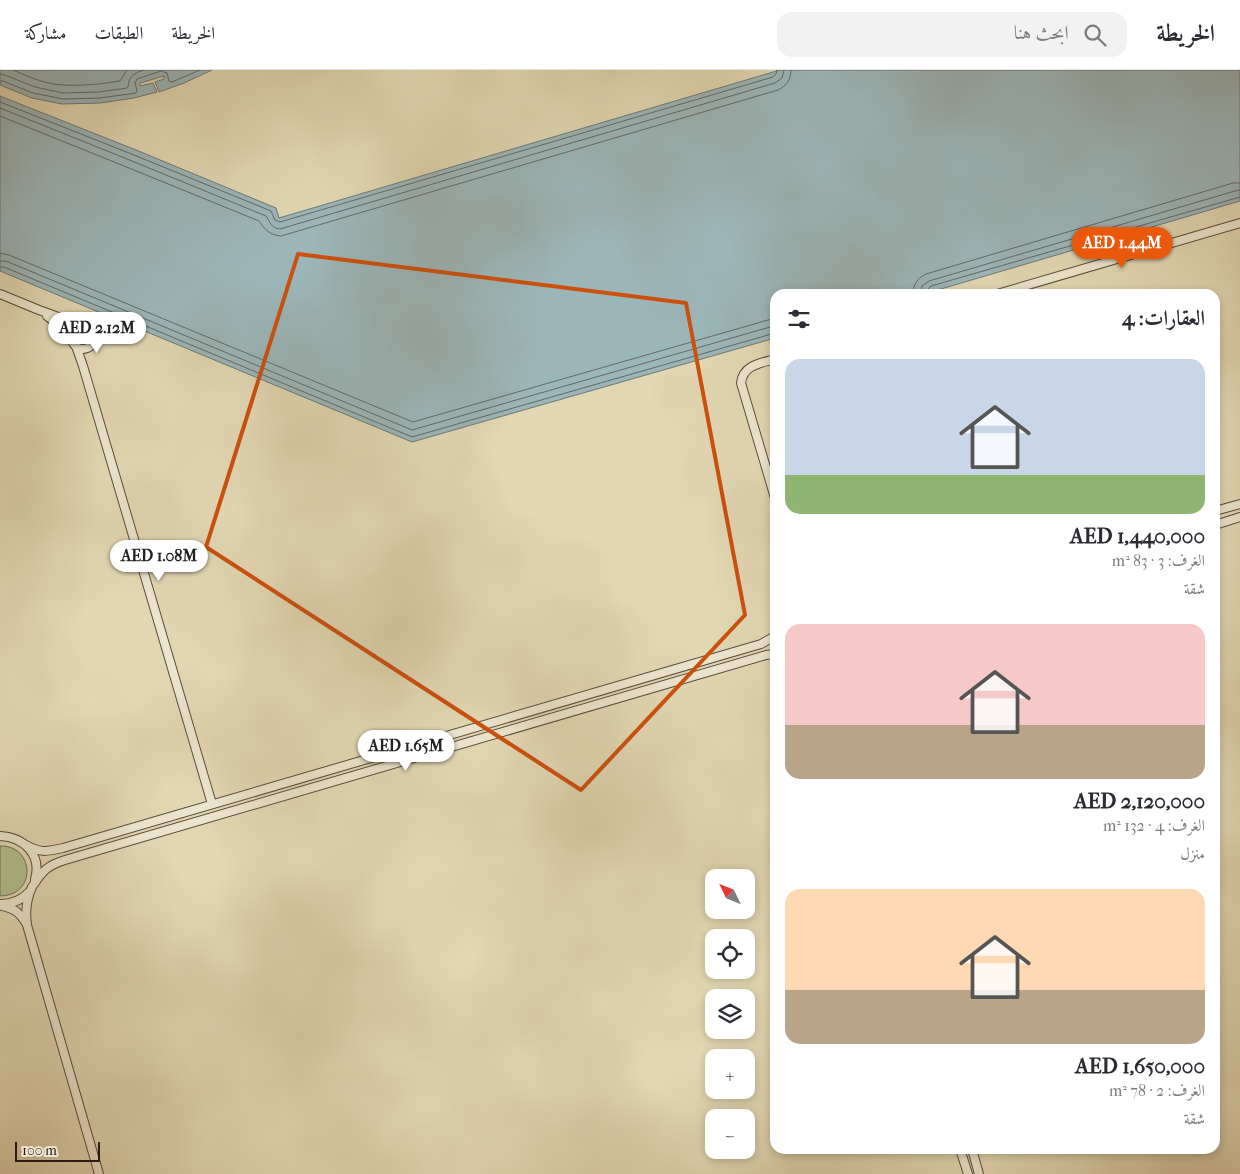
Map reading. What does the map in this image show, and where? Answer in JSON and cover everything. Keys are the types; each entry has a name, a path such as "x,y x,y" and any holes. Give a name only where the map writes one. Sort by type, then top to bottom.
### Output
{"street":[{"path":"1015,289 1240,223"},
{"path":"0,294 90,330 93,335 93,341 84,355 84,366"},
{"path":"40,310 60,325 75,344 83,348 90,346"},
{"path":"86,328 76,329 72,335 84,366 212,804"},
{"path":"770,361 746,370 741,383 770,481"},
{"path":"1220,510 1240,504"},
{"path":"1220,523 1240,517"},
{"path":"0,836 17,839 35,850 51,851 762,644 770,639"},
{"path":"0,905 18,901 26,895 45,869 65,860 770,655"},
{"path":"0,832 9,837"},
{"path":"24,844 32,852 36,862 37,873 27,898 27,925 99,1174"},
{"path":"0,905 16,910 27,925"},
{"path":"962,1154 968,1174"},
{"path":"973,1154 979,1174"}],"highlighted area":[{"path":"298,254 686,303 745,615 581,790 206,547"}],"green space":[{"path":"0,846 12,848 20,853 25,861 27,871 21,888 12,894 0,896"}],"water":[{"path":"0,70 212,70 159,92 155,82 164,79 164,76 140,83 140,86 153,83 157,92 134,98 100,103 62,104 32,98 0,85"},
{"path":"780,70 1240,70 1240,201 941,289 770,289 770,339 412,442 0,271 0,96 276,208 279,218"}]}
